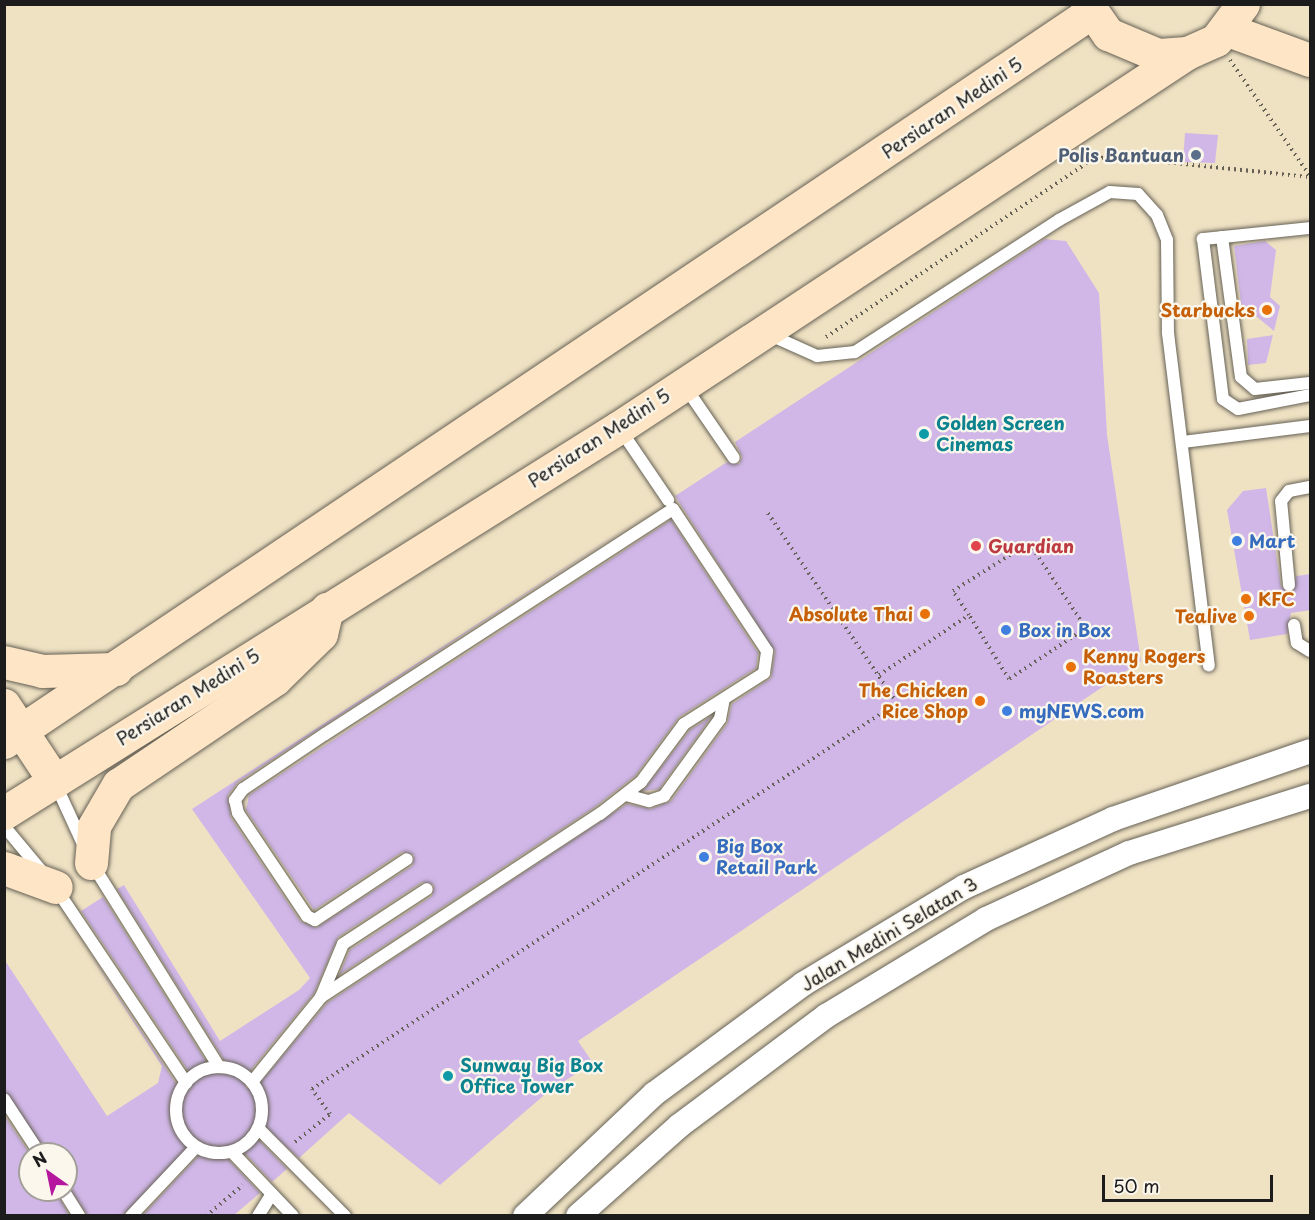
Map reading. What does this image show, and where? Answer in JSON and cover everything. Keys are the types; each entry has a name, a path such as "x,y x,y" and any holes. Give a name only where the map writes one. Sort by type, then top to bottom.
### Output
{"street":[{"path":"1088,9 1124,45 1158,55 1218,32 1311,60"},
{"name":"Persiaran Medini 5","path":"10,726 120,669 1088,9"},
{"name":"Persiaran Medini 5","path":"4,813 618,428 761,331 1218,32"},
{"path":"92,862 94,826 118,785 275,679 321,634 327,609"},
{"path":"4,662 42,671 120,669"},
{"path":"10,726 55,782"},
{"name":"Jalan Medini Selatan 3","path":"525,1215 654,1094 803,984 964,887 1113,819 1311,751"},
{"name":"Jalan Medini Selatan 3","path":"578,1215 679,1126 826,1016 986,919 1129,853 1311,796"},
{"path":"4,868 56,887"}],"lane":[{"path":"761,331 818,356 855,352 1059,220 1110,192 1126,191 1147,202 1167,240 1168,333 1209,665"},
{"path":"1311,228 1203,239 1223,399 1238,409 1311,395"},
{"path":"1222,237 1240,377 1255,389 1311,383"},
{"path":"683,384 734,458"},
{"path":"1183,442 1311,426"},
{"path":"618,428 668,500"},
{"path":"1289,585 1281,501 1289,491 1311,487"},
{"path":"321,997 626,795 684,724 764,673 769,657 673,509 325,734 237,794 235,807 244,822 307,916 315,920 407,859"},
{"path":"1294,625 1297,643 1311,651"},
{"path":"626,795 649,801 664,796 720,719 724,699"},
{"path":"55,782 92,862 219,1067 252,1082 262,1104 258,1128 232,1152"},
{"path":"4,826 56,887 186,1083 177,1117 196,1147 232,1152 293,1215"},
{"path":"252,1082 321,997 343,944 427,888"},
{"path":"186,1083 219,1067"},
{"path":"4,1099 32,1142"},
{"path":"258,1128 345,1215"},
{"path":"131,1215 196,1147"},
{"path":"258,1215 272,1194"},
{"path":"71,1202 79,1215"}],"path":[{"path":"1218,32 1311,176"},
{"path":"286,1149 330,1114 312,1089 897,703 768,513"},
{"path":"1029,543 1086,628 1010,679 969,615 953,591 1029,543"},
{"path":"879,675 969,615"},
{"path":"206,1215 251,1179"}],"building":[{"path":"1185,133 1218,135 1215,163 1183,162"},
{"path":"1045,239 1066,241 1099,293 1107,435 1141,661 578,1041 593,1063 549,1091 440,1185 349,1113 299,1158 256,1120 252,1133 287,1169 272,1182 238,1146 227,1146 226,1157 260,1193 234,1215 143,1215 202,1152 197,1139 123,1215 87,1215 78,1201 78,1142 40,1142 4,1091 4,959 107,1116 158,1083 162,1066 85,947 179,1088 190,1090 193,1078 81,911 103,897 212,1071 224,1074 226,1063 117,889 124,885 220,1041 299,990 310,978 192,809 661,505 238,782 228,795 231,818 300,921 316,928 412,866 414,855 402,852 314,910 246,810 249,795 671,520 758,653 756,668 679,717 635,776 595,807 339,975 350,950 432,896 434,885 422,882 338,937 314,993 245,1077 246,1088 255,1089 327,1003 627,804 651,809 671,801 727,724 732,704 771,678 775,652 675,496 727,462 739,464 742,457 735,442"},
{"path":"1265,241 1276,250 1270,297 1280,306 1274,331 1241,304 1234,246"},
{"path":"1273,335 1266,363 1248,365 1247,339"},
{"path":"1266,488 1281,586 1293,592 1296,576 1311,574 1311,610 1291,613 1287,634 1250,640 1227,510 1243,491"},
{"path":"712,716 659,789 643,791 690,730"},
{"path":"4,1115 22,1142 18,1142 18,1202 62,1202 69,1215 4,1215"}],"place":[{"name":"Polis Bantuan","path":"1196,155"},
{"name":"Starbucks","path":"1267,310"},
{"name":"Golden Screen Cinemas","path":"924,434"},
{"name":"Mart","path":"1237,541"},
{"name":"Guardian","path":"976,546"},
{"name":"KFC","path":"1246,599"},
{"name":"Absolute Thai","path":"925,614"},
{"name":"Tealive","path":"1249,616"},
{"name":"Box in Box","path":"1006,630"},
{"name":"Kenny Rogers Roasters","path":"1071,667"},
{"name":"The Chicken Rice Shop","path":"980,701"},
{"name":"myNEWS.com","path":"1007,711"},
{"name":"Big Box Retail Park","path":"704,857"},
{"name":"Sunway Big Box Office Tower","path":"448,1076"}]}
